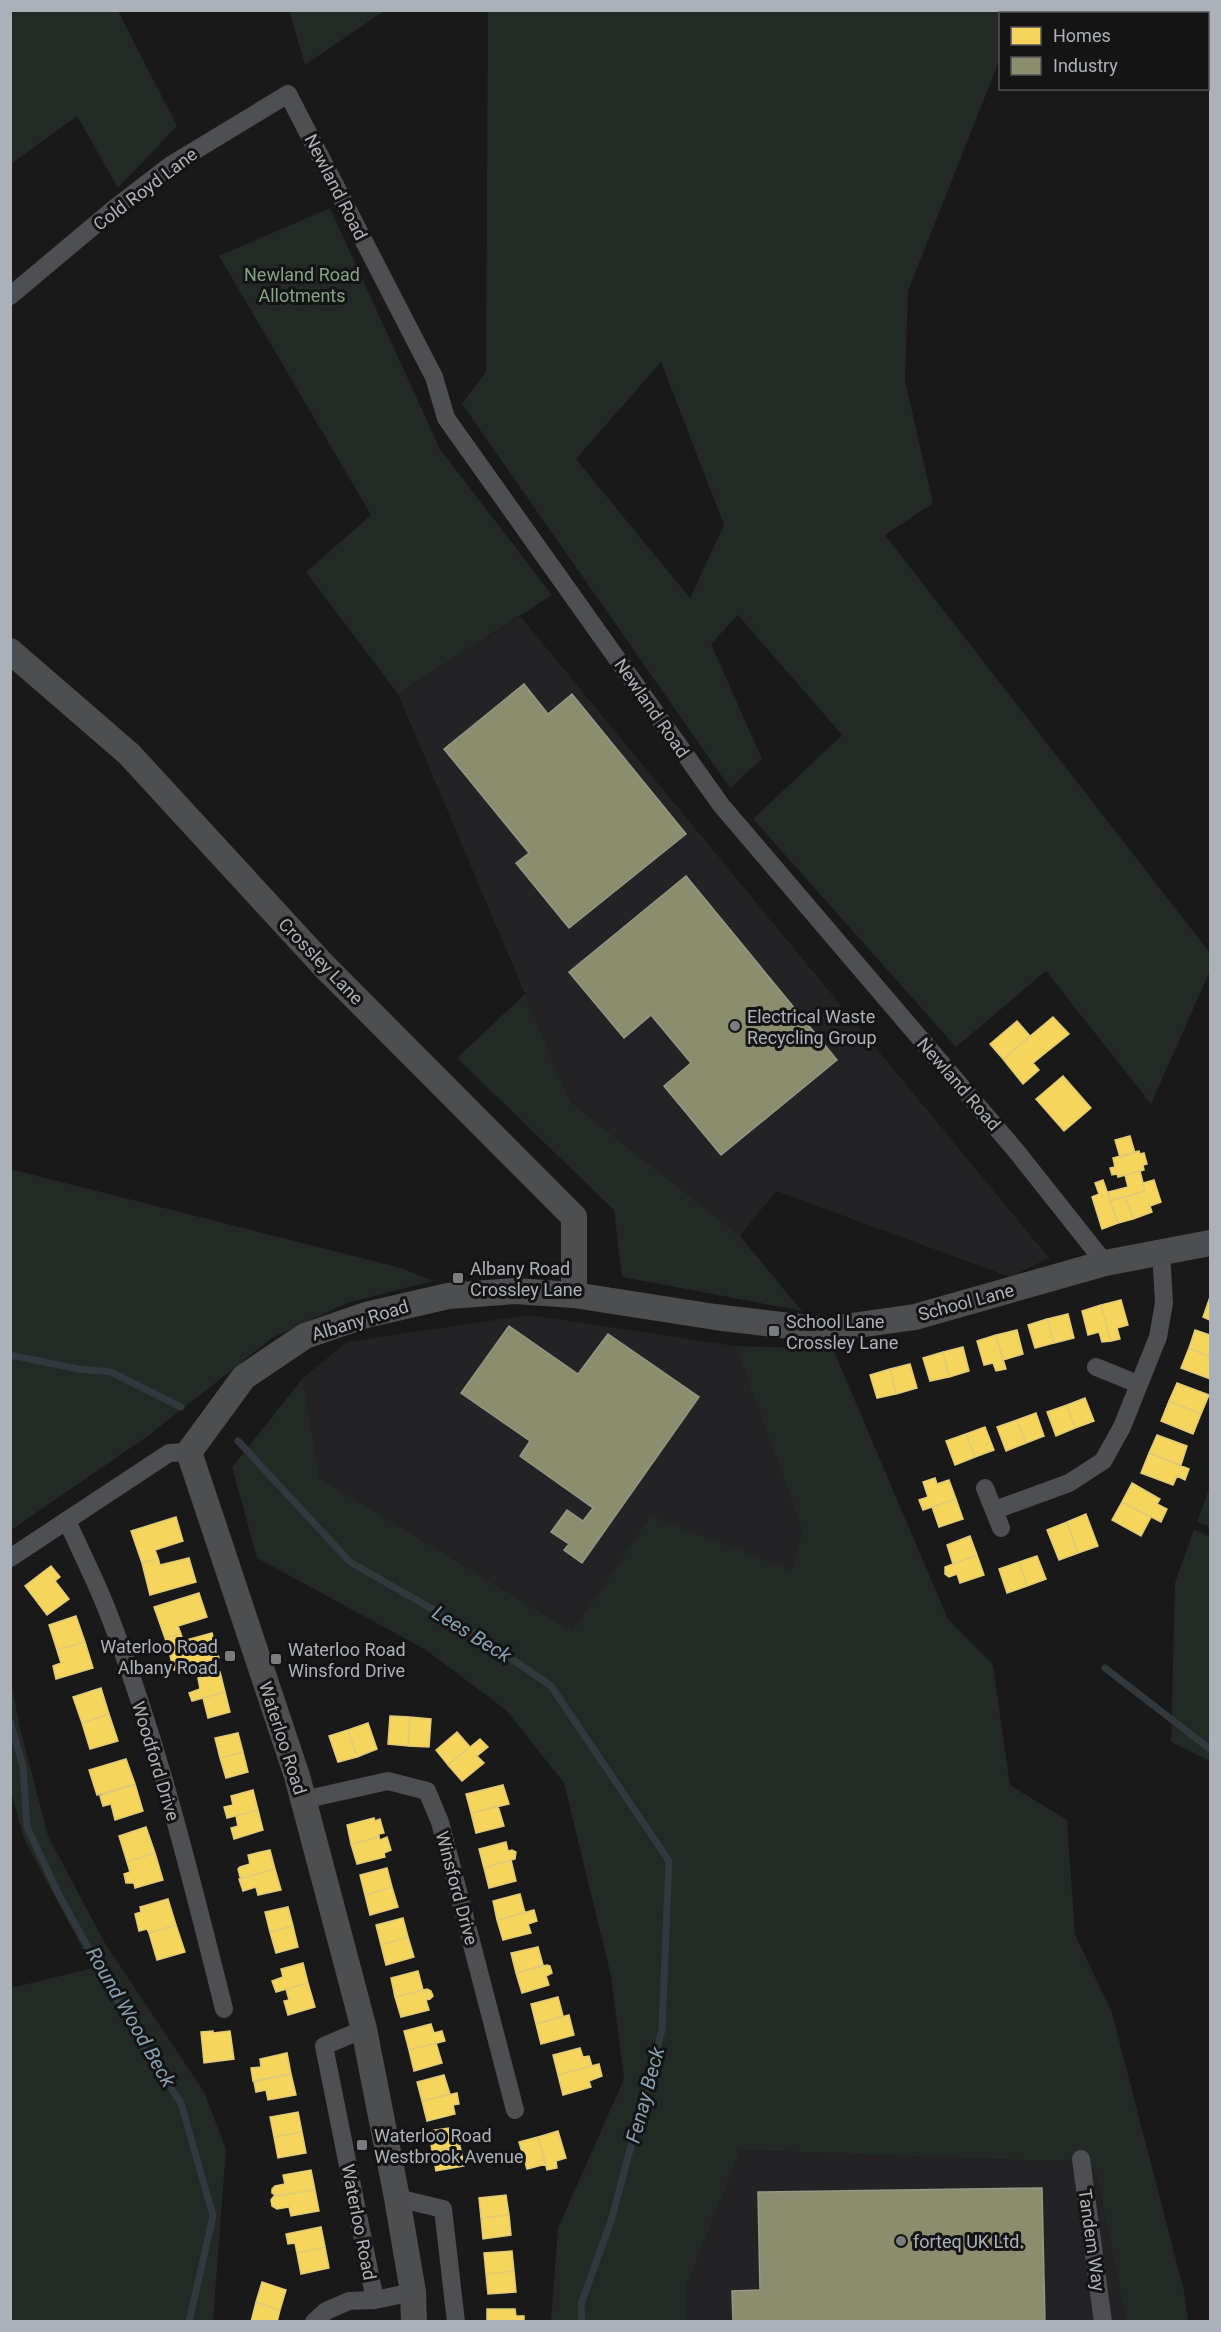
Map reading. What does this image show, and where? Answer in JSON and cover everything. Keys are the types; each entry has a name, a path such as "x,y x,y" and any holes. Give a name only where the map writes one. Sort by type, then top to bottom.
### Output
{"street":[{"name":"Cold Royd Lane","path":"10,296 115,208 171,165 288,94"},
{"name":"Newland Road","path":"288,94 434,377 446,418 721,805 1017,1152 1105,1263"},
{"name":"Crossley Lane","path":"10,651 129,754 324,966 574,1217 574,1295"},
{"name":"School Lane","path":"574,1295 716,1317 823,1330 915,1317 1105,1263 1210,1243"},
{"path":"995,1510 1069,1483 1103,1461 1122,1427 1158,1337 1164,1303 1161,1252"},
{"name":"Albany Road","path":"189,1452 244,1377 305,1336 366,1316 448,1296 515,1291 574,1295"},
{"path":"1096,1367 1138,1384"},
{"path":"10,1558 169,1453 189,1452"},
{"name":"Waterloo Road","path":"189,1452 303,1800 364,2029 397,2198 413,2292 414,2322"},
{"path":"985,1488 1001,1528"},
{"name":"Woodford Drive","path":"67,1521 111,1620 146,1724 191,1877 224,2009"},
{"name":"Winsford Drive","path":"303,1800 388,1780 427,1791 440,1822 514,2110"},
{"name":"Waterloo Road","path":"364,2029 324,2046 375,2300"},
{"name":"Tandem Way","path":"1081,2159 1103,2322"},
{"path":"397,2198 443,2209 456,2322"},
{"path":"314,2322 326,2311 349,2301 375,2300 413,2292"}],"shaded area":[{"path":"520,616 1049,1258 1010,1277 776,1191 740,1236 571,1102 398,694"},
{"path":"529,1315 735,1346 802,1530 791,1570 651,1517 572,1631 320,1478 303,1378 347,1342"},
{"path":"741,2150 1048,2161 1081,2159 1096,2171 1126,2321 688,2321 686,2288"}],"green space":[{"path":"11,10 118,11 177,126 118,188 77,116 11,164"},
{"path":"289,10 384,10 384,11 305,65"},
{"path":"488,11 1020,11 999,12 999,62 908,291 905,380 933,503 885,535 1210,953 1210,971 1151,1104 1046,971 956,1047 753,819 842,735 738,615 711,644 762,759 730,788 462,404 486,372","holes":["661,362 724,525 690,598 576,459"]},
{"name":"Newland Road Allotments","path":"330,208 440,449 552,595 398,694 306,572 371,515 219,256"},
{"path":"525,994 571,1102 740,1236 802,1311 622,1277 614,1210 457,1058"},
{"path":"10,1169 401,1268 434,1281 347,1303 272,1338 148,1436 11,1530"},
{"path":"735,1346 833,1349 948,1619 993,1665 1010,1785 1067,1820 1075,1934 1112,2013 1184,2291 1188,2321 1126,2321 1096,2171 1081,2159 1048,2161 741,2150 686,2288 688,2321 551,2321 558,2228 624,2079 611,1976 564,1783 506,1710 426,1650 257,1558 232,1467 303,1378 320,1478 572,1631 651,1516 791,1570 802,1530"},
{"path":"1210,1486 1210,1527 1197,1522"},
{"path":"1194,1529 1210,1537 1210,1761 1171,1742 1175,1583"},
{"path":"11,1682 20,1728 48,1836 106,1945 204,2092 226,2149 213,2321 11,2321 11,1988 93,1968 24,1839 11,1791"}],"building: Homes":[{"path":"1053,1017 1069,1034 1033,1063 1039,1070 1023,1084 1003,1059"},
{"path":"1017,1021 1030,1036 1003,1059 990,1044"},
{"path":"1063,1076 1091,1108 1064,1131 1036,1099"},
{"path":"1130,1136 1135,1153 1120,1157 1115,1140"},
{"path":"1139,1151 1140,1154 1144,1153 1147,1164 1143,1165 1144,1170 1118,1177 1117,1174 1112,1175 1110,1168 1115,1167 1113,1158"},
{"path":"1140,1171 1145,1191 1110,1201 1108,1192 1128,1187 1125,1175"},
{"path":"1103,1180 1118,1223 1102,1229 1092,1197 1099,1194 1095,1183"},
{"path":"1154,1180 1161,1202 1150,1206 1152,1212 1133,1219 1125,1197 1145,1191 1143,1183"},
{"path":"1125,1197 1133,1219 1118,1223 1110,1201"},
{"path":"1210,1297 1210,1320 1203,1317"},
{"path":"1121,1300 1128,1325 1117,1328 1120,1339 1111,1341 1101,1305"},
{"path":"1101,1305 1111,1341 1102,1342 1099,1332 1088,1335 1082,1311"},
{"path":"1068,1314 1074,1338 1054,1343 1047,1319"},
{"path":"1047,1319 1054,1343 1035,1348 1028,1325"},
{"path":"1017,1330 1023,1354 1003,1360 996,1335"},
{"path":"1195,1330 1210,1335 1210,1357 1189,1348"},
{"path":"996,1335 1006,1369 996,1371 993,1363 984,1365 977,1341"},
{"path":"963,1347 969,1371 949,1377 943,1352"},
{"path":"1189,1348 1210,1357 1210,1379 1181,1368"},
{"path":"943,1352 949,1377 930,1381 923,1358"},
{"path":"910,1364 917,1388 896,1394 890,1369"},
{"path":"890,1369 896,1394 877,1398 870,1375"},
{"path":"1177,1383 1209,1395 1201,1414 1169,1401"},
{"path":"1085,1398 1094,1421 1075,1428 1067,1405"},
{"path":"1169,1401 1201,1414 1193,1434 1161,1421"},
{"path":"1067,1405 1075,1428 1056,1436 1047,1412"},
{"path":"1036,1413 1044,1436 1026,1443 1017,1420"},
{"path":"1017,1420 1026,1443 1006,1451 997,1427"},
{"path":"985,1427 994,1450 975,1457 966,1434"},
{"path":"966,1434 975,1457 955,1465 946,1441"},
{"path":"1157,1435 1187,1446 1181,1465 1149,1453"},
{"path":"1149,1453 1189,1469 1185,1480 1177,1476 1173,1485 1141,1473"},
{"path":"935,1478 937,1484 949,1480 956,1499 923,1510 919,1500 928,1497 923,1482"},
{"path":"1132,1483 1160,1499 1157,1504 1167,1509 1161,1522 1122,1502"},
{"path":"956,1499 963,1519 939,1527 932,1507"},
{"path":"1122,1502 1151,1517 1141,1536 1112,1520"},
{"path":"1086,1514 1098,1546 1078,1553 1067,1522"},
{"path":"176,1517 183,1541 155,1550 158,1558 142,1563 131,1531"},
{"path":"1067,1522 1078,1553 1059,1560 1047,1530"},
{"path":"970,1536 977,1555 953,1564 947,1545"},
{"path":"977,1555 984,1575 960,1583 957,1574 949,1577 945,1574 945,1567"},
{"path":"1037,1556 1046,1579 1027,1586 1019,1562"},
{"path":"158,1558 160,1565 189,1558 196,1582 150,1595 142,1563"},
{"path":"1019,1562 1027,1586 1007,1593 999,1569"},
{"path":"51,1566 60,1577 55,1581 69,1599 47,1615 25,1586"},
{"path":"199,1593 207,1617 178,1626 181,1634 165,1638 154,1607"},
{"path":"76,1616 85,1642 57,1650 49,1625"},
{"path":"212,1633 219,1658 174,1670 165,1638 181,1634 183,1641"},
{"path":"85,1642 93,1668 56,1679 53,1666 61,1663 57,1650"},
{"path":"220,1672 225,1692 192,1701 189,1693 200,1689 198,1678"},
{"path":"101,1688 109,1714 82,1723 73,1697"},
{"path":"225,1692 230,1712 208,1718 203,1698"},
{"path":"109,1714 118,1741 90,1749 82,1723"},
{"path":"390,1716 410,1717 408,1746 388,1744"},
{"path":"410,1717 431,1719 429,1747 408,1746"},
{"path":"368,1723 377,1749 357,1757 348,1730"},
{"path":"348,1730 357,1757 338,1762 329,1736"},
{"path":"457,1732 470,1747 448,1765 436,1750"},
{"path":"238,1733 243,1752 220,1758 215,1738"},
{"path":"480,1739 488,1747 477,1756 484,1763 462,1781 448,1765"},
{"path":"243,1752 248,1772 226,1778 220,1758"},
{"path":"126,1759 135,1784 97,1795 89,1770"},
{"path":"135,1784 143,1811 115,1820 111,1804 103,1806 100,1796"},
{"path":"503,1785 509,1804 471,1813 466,1794"},
{"path":"253,1790 258,1810 227,1818 224,1807 233,1805 231,1796"},
{"path":"498,1806 504,1826 476,1833 471,1813"},
{"path":"258,1810 263,1830 234,1839 231,1828 238,1826 236,1816"},
{"path":"374,1818 375,1821 380,1819 384,1833 379,1834 379,1837 351,1844 347,1825"},
{"path":"146,1827 155,1853 127,1862 119,1836"},
{"path":"379,1837 380,1840 387,1837 391,1850 384,1853 385,1857 357,1864 351,1844"},
{"path":"506,1842 508,1851 516,1852 515,1859 484,1868 479,1849"},
{"path":"270,1850 275,1869 240,1877 238,1869 250,1864 248,1855"},
{"path":"155,1853 163,1880 135,1888 134,1883 126,1883 124,1874 130,1872 127,1862"},
{"path":"511,1860 516,1881 489,1888 484,1868"},
{"path":"387,1868 392,1887 365,1895 360,1875"},
{"path":"275,1869 281,1890 258,1895 256,1887 243,1891 239,1879"},
{"path":"392,1887 398,1907 370,1915 365,1895"},
{"path":"520,1894 525,1913 497,1920 493,1901"},
{"path":"168,1899 176,1925 149,1933 147,1929 139,1931 135,1914 141,1912 140,1907"},
{"path":"288,1907 293,1926 270,1932 265,1912"},
{"path":"534,1910 537,1921 528,1924 531,1933 503,1940 497,1920"},
{"path":"403,1918 408,1937 381,1945 376,1925"},
{"path":"176,1925 185,1952 157,1960 149,1933"},
{"path":"293,1926 298,1947 276,1953 270,1932"},
{"path":"408,1937 414,1957 386,1965 381,1945"},
{"path":"538,1947 543,1965 516,1973 511,1953"},
{"path":"303,1963 308,1983 276,1992 272,1981 283,1977 281,1969"},
{"path":"550,1966 552,1973 546,1976 549,1985 522,1993 516,1973"},
{"path":"418,1971 423,1990 395,1997 391,1978"},
{"path":"308,1983 315,2007 288,2015 284,2001 289,2000 286,1989"},
{"path":"427,1989 433,1996 426,2000 429,2010 401,2017 395,1997"},
{"path":"558,1997 563,2016 536,2024 531,2004"},
{"path":"569,2015 574,2035 541,2044 536,2024"},
{"path":"431,2024 434,2033 442,2031 445,2041 409,2050 404,2031"},
{"path":"213,2031 213,2033 230,2031 234,2059 204,2063 201,2032"},
{"path":"436,2043 442,2063 414,2071 409,2050"},
{"path":"580,2048 583,2057 589,2056 592,2066 558,2075 553,2055"},
{"path":"287,2053 291,2074 253,2081 251,2068 261,2067 260,2059"},
{"path":"599,2064 602,2076 589,2081 591,2087 563,2095 558,2075"},
{"path":"291,2074 296,2095 268,2100 266,2090 256,2092 254,2082"},
{"path":"444,2075 450,2094 422,2101 417,2082"},
{"path":"457,2093 459,2104 453,2105 455,2114 427,2121 422,2101"},
{"path":"298,2112 302,2132 274,2137 270,2117"},
{"path":"456,2127 460,2146 432,2151 429,2131"},
{"path":"558,2131 566,2158 556,2161 557,2168 547,2170 538,2137"},
{"path":"302,2132 306,2153 278,2158 274,2137"},
{"path":"538,2137 546,2164 527,2169 519,2142"},
{"path":"460,2146 464,2166 436,2171 432,2151"},
{"path":"311,2170 315,2190 277,2196 272,2193 275,2186 285,2184 283,2175"},
{"path":"315,2190 319,2211 291,2216 289,2207 277,2209 272,2206 271,2200 274,2196"},
{"path":"506,2195 509,2215 481,2218 479,2198"},
{"path":"509,2215 511,2235 483,2239 481,2218"},
{"path":"321,2227 325,2247 297,2253 295,2243 288,2244 286,2234"},
{"path":"325,2247 329,2268 301,2274 297,2253"},
{"path":"512,2251 514,2271 486,2274 484,2253"},
{"path":"514,2271 516,2292 488,2294 486,2274"},
{"path":"262,2282 286,2290 280,2310 256,2302"},
{"path":"256,2302 280,2310 277,2322 251,2322"},
{"path":"487,2309 515,2309 516,2316 524,2316 524,2322 487,2322"}],"building: Industry":[{"path":"524,684 548,714 572,694 686,834 569,928 516,863 529,853 444,749"},
{"name":"Electrical Waste Recycling Group","path":"686,876 837,1060 721,1155 664,1086 691,1063 651,1015 624,1038 569,972"},
{"path":"509,1326 578,1374 608,1334 699,1397 582,1563 564,1550 569,1544 551,1532 567,1510 583,1521 593,1508 520,1456 530,1441 461,1393"},
{"name":"forteq UK Ltd.","path":"1042,2188 1045,2322 733,2322 732,2291 760,2290 758,2192"}],"waterway":[{"name":"Lees Beck","path":"10,1355 78,1369 111,1372 181,1407"},
{"name":"Lees Beck","path":"238,1441 350,1562 476,1634 551,1686 669,1861 662,2030 611,2221 581,2304 582,2322"},
{"path":"1105,1668 1210,1749"},
{"name":"Round Wood Beck","path":"10,1721 23,1767 27,1827 58,1893 142,2045 181,2103 213,2216 189,2322"}],"place":[{"name":"Electrical Waste Recycling Group","path":"735,1026"},
{"name":"Albany Road Crossley Lane","path":"458,1278"},
{"name":"School Lane Crossley Lane","path":"774,1331"},
{"name":"Waterloo Road Albany Road","path":"230,1656"},
{"name":"Waterloo Road Winsford Drive","path":"276,1659"},
{"name":"Waterloo Road Westbrook Avenue","path":"362,2145"},
{"name":"forteq UK Ltd.","path":"901,2241"}],"water label":[{"name":"Fenay Beck","path":"645,2095"}]}
